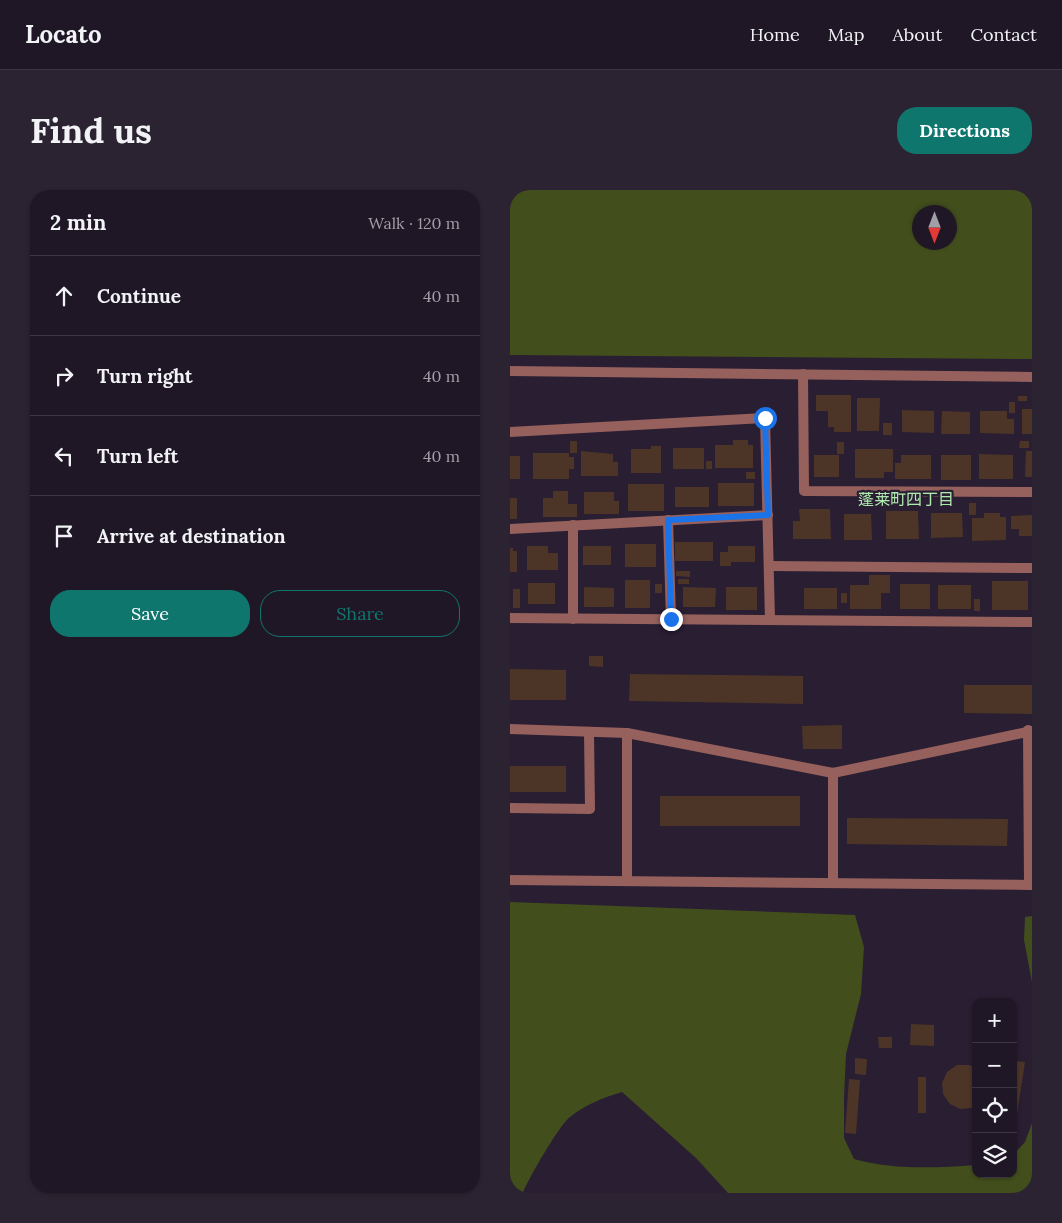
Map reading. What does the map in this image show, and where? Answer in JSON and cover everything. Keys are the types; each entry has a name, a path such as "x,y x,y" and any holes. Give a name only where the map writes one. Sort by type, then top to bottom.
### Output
{"street":[{"path":"510,371 1032,377"},
{"path":"803,374 804,491 1032,492"},
{"path":"510,432 765,418 770,620"},
{"path":"510,529 768,515"},
{"path":"668,520 671,619"},
{"path":"573,525 573,619"},
{"path":"769,566 1032,568"},
{"path":"510,618 1032,622"},
{"path":"510,729 627,734 833,773 1030,730 1030,885 510,880"},
{"path":"510,808 590,809 589,732"},
{"path":"626,881 627,734"},
{"path":"833,773 833,883"}],"green space":[{"path":"510,190 1032,190 1032,359 510,355"},
{"path":"510,902 855,915 864,947 861,994 846,1054 844,1097 844,1138 854,1159 899,1167 972,1165 972,1178 1017,1178 1017,1151 1025,1142 1032,1123 1032,1193 728,1193 696,1158 622,1092 582,1108 570,1117 544,1153 523,1193 510,1193"},
{"path":"1032,916 1032,982 1024,940 1025,917"}],"building":[{"path":"816,395 851,395 851,432 834,432 834,427 828,427 828,411 816,411"},
{"path":"1018,396 1027,396 1027,401 1018,401"},
{"path":"857,398 880,398 879,431 857,431"},
{"path":"1009,402 1015,402 1015,413 1009,413"},
{"path":"1022,409 1032,409 1032,434 1022,434"},
{"path":"902,410 934,411 934,433 902,432"},
{"path":"942,411 970,412 970,434 941,434"},
{"path":"980,411 1007,411 1007,419 1014,419 1014,434 980,433"},
{"path":"883,423 892,423 892,435 883,435"},
{"path":"733,440 748,440 748,445 753,445 753,468 715,468 715,445 733,445"},
{"path":"570,441 577,441 577,453 570,453"},
{"path":"1020,441 1029,441 1029,448 1019,448"},
{"path":"837,442 844,442 844,454 837,454"},
{"path":"651,446 661,446 661,473 631,473 631,449 651,449"},
{"path":"673,448 704,448 704,469 673,469"},
{"path":"855,449 893,449 893,472 884,472 884,478 855,478"},
{"path":"581,451 613,454 613,462 618,462 618,476 581,476"},
{"path":"1026,451 1032,451 1032,477 1025,477"},
{"path":"533,453 569,453 569,457 574,457 574,469 569,469 569,479 533,479"},
{"path":"979,454 1013,455 1013,479 979,479"},
{"path":"814,455 839,455 839,477 814,477"},
{"path":"901,455 931,455 931,479 895,479 895,463 901,463"},
{"path":"941,455 971,455 971,480 941,480"},
{"path":"510,456 520,456 520,479 510,479"},
{"path":"706,461 712,461 712,469 706,469"},
{"path":"746,472 755,472 755,479 746,479"},
{"path":"718,483 754,483 754,506 718,506"},
{"path":"628,484 664,484 664,511 628,511"},
{"path":"675,487 709,487 709,507 675,507"},
{"path":"553,491 568,491 568,504 577,504 577,517 543,517 543,498 553,498"},
{"path":"584,492 614,492 614,501 619,501 619,514 584,514"},
{"path":"510,498 517,498 517,519 510,519"},
{"path":"969,503 976,503 976,515 969,515"},
{"path":"799,509 830,509 831,539 793,539 793,521 800,521"},
{"path":"886,511 918,511 919,539 886,539"},
{"path":"931,513 962,513 963,537 931,538"},
{"path":"984,513 1000,513 1000,517 1006,517 1006,540 972,541 972,518 984,518"},
{"path":"844,514 871,514 872,540 844,540"},
{"path":"1032,515 1032,536 1019,536 1019,529 1011,529 1011,516"},
{"path":"675,542 713,542 713,561 675,561"},
{"path":"625,544 656,544 656,567 625,567"},
{"path":"527,546 548,546 548,553 558,553 558,570 527,570"},
{"path":"583,546 611,546 611,565 583,565"},
{"path":"728,546 755,546 755,562 731,562 731,566 720,566 720,552 728,552"},
{"path":"510,548 513,548 513,551 517,551 517,572 510,572"},
{"path":"676,571 690,571 690,577 676,576"},
{"path":"869,575 890,575 890,593 881,593 881,609 850,609 850,585 869,585"},
{"path":"678,579 689,579 689,584 678,584"},
{"path":"625,580 650,580 650,608 625,608"},
{"path":"992,581 1028,581 1028,610 992,610"},
{"path":"528,583 555,583 555,604 528,604"},
{"path":"655,584 662,584 662,593 655,593"},
{"path":"900,584 930,584 930,609 900,609"},
{"path":"938,585 971,585 971,609 938,609"},
{"path":"584,587 614,588 614,607 584,607"},
{"path":"683,587 716,588 715,607 683,607"},
{"path":"726,587 757,587 757,610 726,610"},
{"path":"804,588 837,588 837,609 804,609"},
{"path":"513,589 520,589 520,608 513,608"},
{"path":"841,593 847,593 847,603 841,603"},
{"path":"974,599 980,599 980,611 974,611"},
{"path":"589,656 603,656 603,667 589,666"},
{"path":"510,669 566,670 566,700 510,700"},
{"path":"630,674 803,676 803,704 629,701"},
{"path":"964,685 1032,685 1032,714 964,713"},
{"path":"842,725 842,749 803,749 802,726"},
{"path":"510,766 566,766 566,792 510,792"},
{"path":"660,796 800,796 800,826 660,826"},
{"path":"847,818 1008,819 1007,846 847,844"},
{"path":"911,1024 934,1025 934,1046 910,1045"},
{"path":"878,1037 892,1037 892,1048 879,1048"},
{"path":"855,1058 867,1059 866,1075 855,1074"},
{"path":"1017,1061 1025,1062 1017,1114"},
{"path":"957,1065 972,1066 972,1108 960,1109 950,1104 943,1094 942,1083 947,1072"},
{"path":"918,1077 926,1077 926,1113 918,1113"},
{"path":"849,1079 860,1080 856,1134 845,1133"}],"district":[{"name":"蓬莱町四丁目","path":"906,499"}],"route":[{"path":"671,619 668,520 768,515 765,418"}]}
